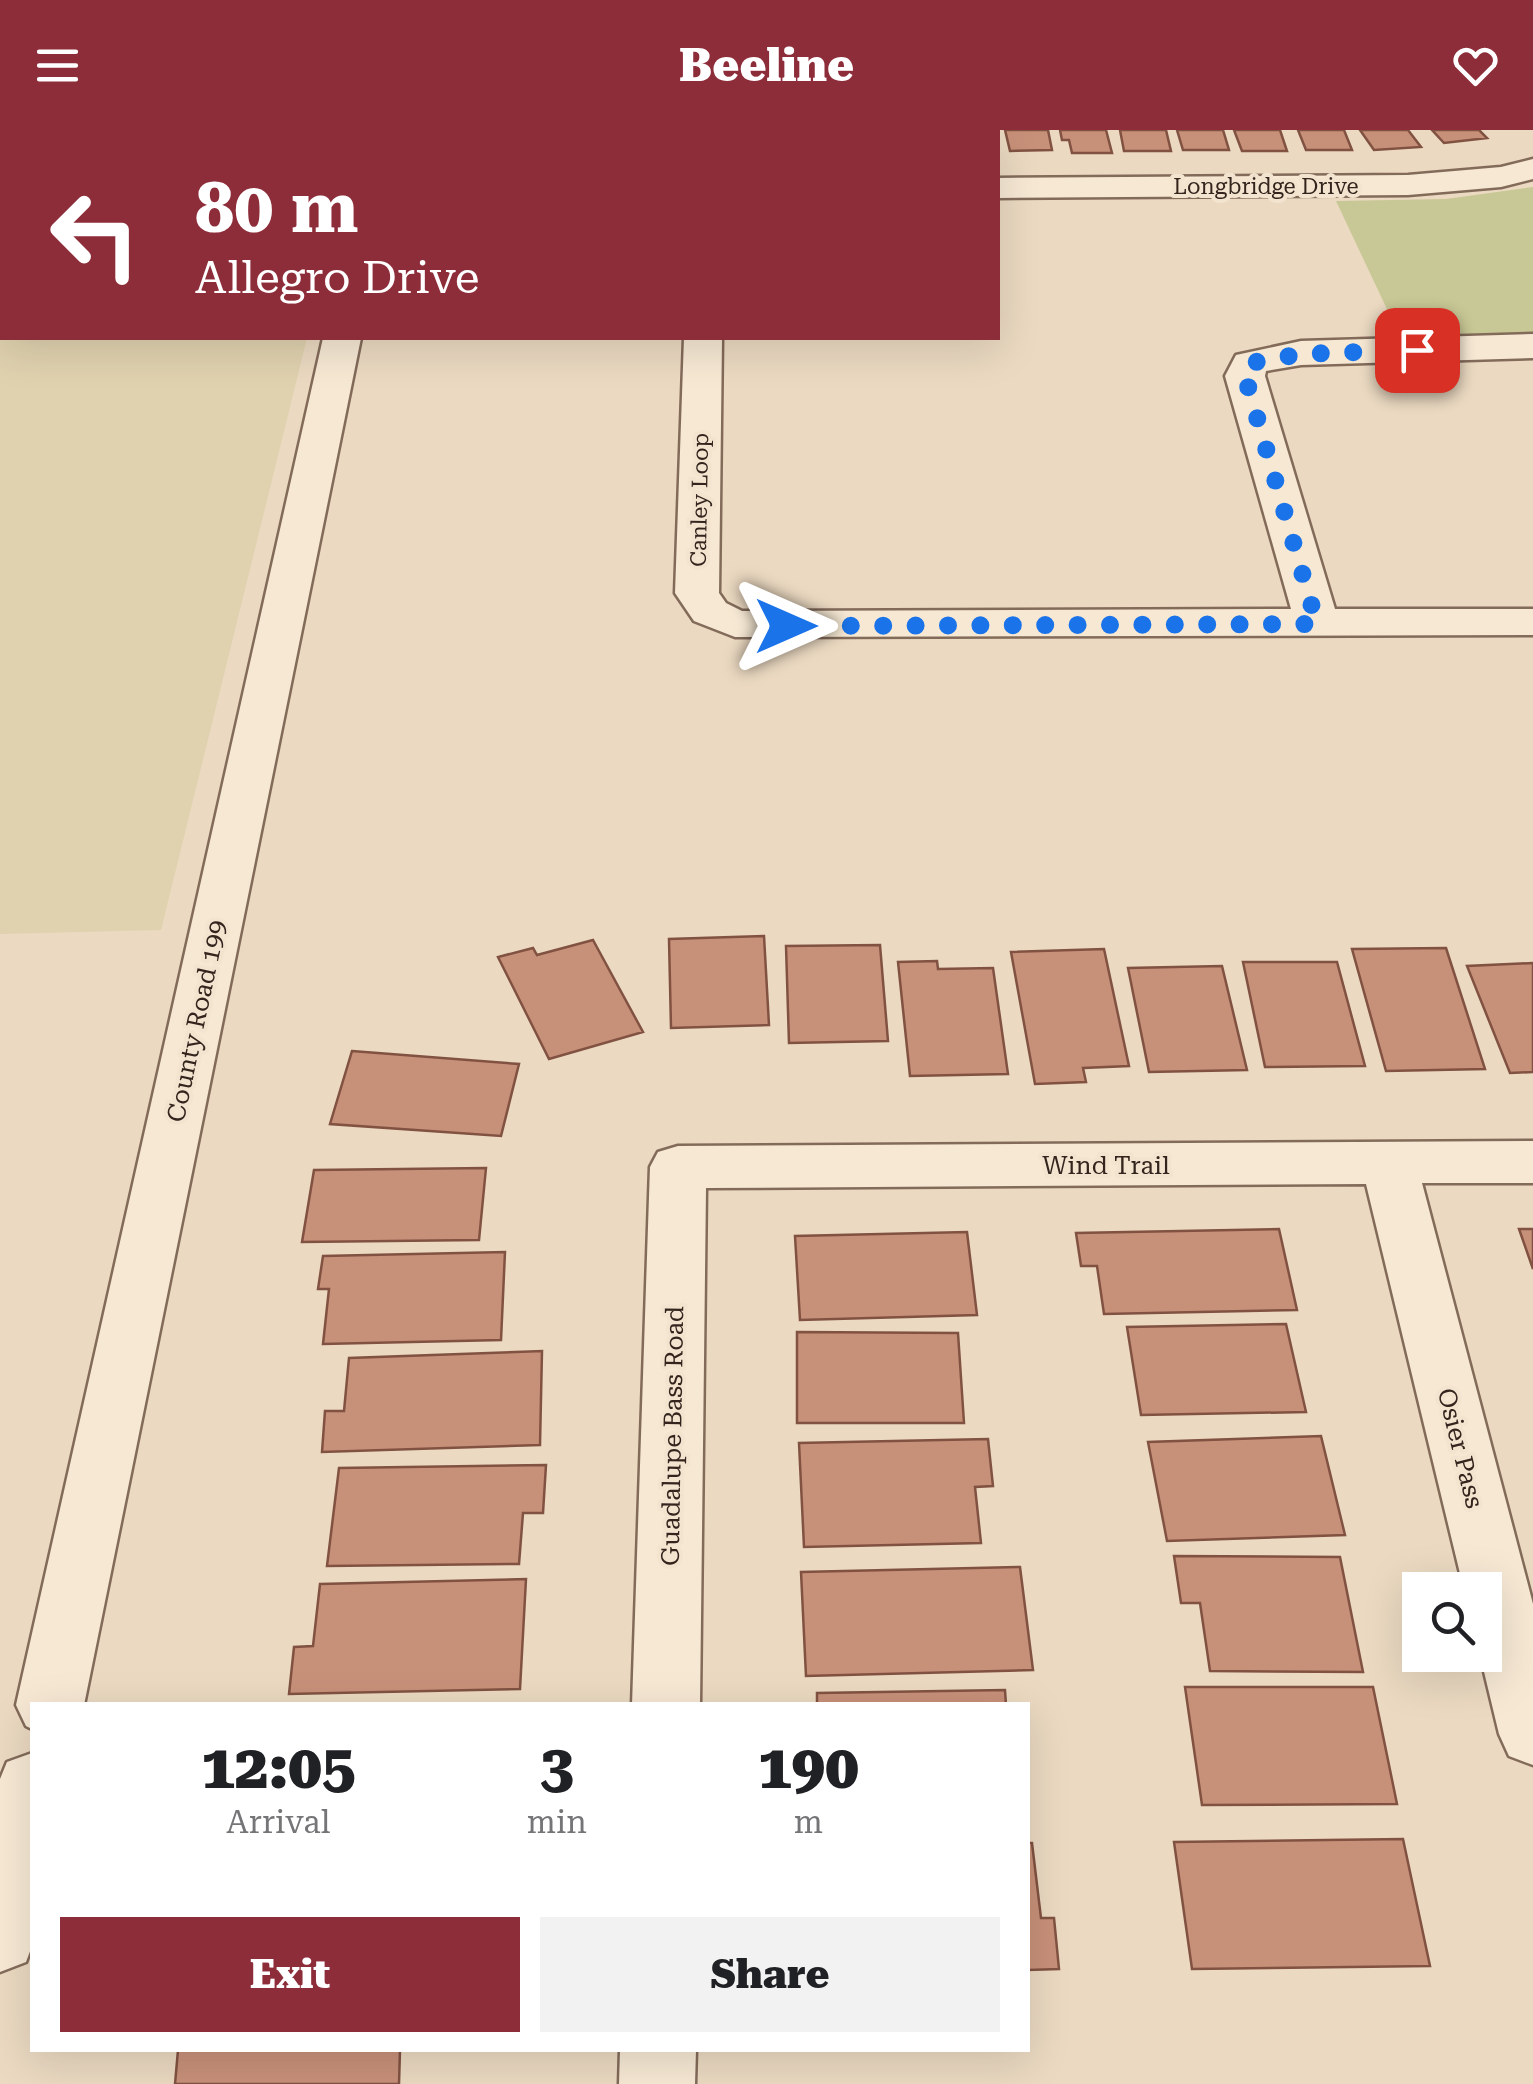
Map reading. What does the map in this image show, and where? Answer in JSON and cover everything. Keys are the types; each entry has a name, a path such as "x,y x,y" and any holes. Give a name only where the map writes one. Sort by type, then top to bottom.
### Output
{"street":[{"name":"Longbridge Drive","path":"1000,188 1408,186 1502,177 1533,170"},
{"name":"County Road 199","path":"51,1702 342,340"},
{"name":"Canley Loop","path":"703,340 697,593 710,612 735,624 1533,622"},
{"path":"1317,624 1245,376 1250,363 1301,354 1533,346"},
{"name":"Wind Trail","path":"678,1167 1533,1162"},
{"name":"Osier Pass","path":"1389,1163 1533,1734"},
{"name":"Guadalupe Bass Road","path":"666,1702 678,1167"},
{"path":"0,1937 30,1794"},
{"path":"657,2084 658,2052"}],"shaded area":[{"path":"0,340 307,340 161,930 0,934"}],"green space":[{"path":"1533,187 1533,337 1402,341 1336,201 1446,199"}],"building":[{"path":"1005,130 1048,130 1052,150 1010,151"},
{"path":"1060,130 1106,130 1112,153 1072,153 1069,140 1062,140"},
{"path":"1120,130 1166,130 1171,151 1124,151"},
{"path":"1177,130 1223,130 1229,150 1183,150"},
{"path":"1234,130 1280,130 1287,151 1242,151"},
{"path":"1298,130 1344,130 1352,150 1306,150"},
{"path":"1360,130 1408,130 1421,147 1374,150"},
{"path":"1432,130 1479,130 1487,138 1444,143"},
{"path":"764,936 769,1025 671,1028 669,939"},
{"path":"593,940 643,1032 549,1059 498,957 533,948 537,955"},
{"path":"880,945 888,1041 789,1043 786,946"},
{"path":"1446,948 1485,1069 1386,1071 1352,949"},
{"path":"1104,949 1129,1066 1083,1068 1086,1082 1035,1084 1011,952"},
{"path":"937,961 938,969 993,968 1008,1074 910,1076 898,962"},
{"path":"1243,962 1337,962 1365,1066 1265,1067"},
{"path":"1533,963 1533,1072 1510,1073 1467,966"},
{"path":"1222,966 1247,1070 1149,1072 1128,968"},
{"path":"352,1051 519,1064 501,1136 330,1124"},
{"path":"486,1168 479,1240 302,1242 314,1170"},
{"path":"1279,1229 1297,1310 1104,1314 1097,1266 1081,1266 1076,1233"},
{"path":"1519,1229 1533,1229 1533,1269"},
{"path":"967,1232 977,1315 800,1320 795,1236"},
{"path":"505,1252 501,1340 323,1344 329,1289 318,1289 323,1256"},
{"path":"1286,1324 1306,1412 1141,1415 1127,1327"},
{"path":"797,1332 958,1333 964,1423 797,1423"},
{"path":"542,1351 540,1445 322,1452 325,1411 344,1411 349,1358"},
{"path":"1321,1436 1345,1535 1167,1541 1148,1442"},
{"path":"988,1439 993,1486 975,1487 981,1543 804,1547 799,1443"},
{"path":"546,1465 543,1513 523,1513 519,1564 327,1566 339,1468"},
{"path":"1174,1556 1340,1557 1363,1672 1210,1671 1200,1603 1181,1603"},
{"path":"1020,1567 1033,1670 806,1676 801,1572"},
{"path":"526,1579 520,1689 289,1694 294,1647 313,1646 320,1584"},
{"path":"1185,1687 1373,1687 1397,1804 1202,1805"},
{"path":"1005,1690 1006,1702 817,1702 817,1693"},
{"path":"1403,1839 1430,1966 1192,1969 1174,1842"},
{"path":"1030,1843 1041,1918 1054,1918 1059,1969 1030,1970"},
{"path":"178,2052 400,2052 399,2084 175,2084"}],"route":[{"path":"786,626 1317,624 1245,376 1250,363 1269,357 1417,350"}]}
